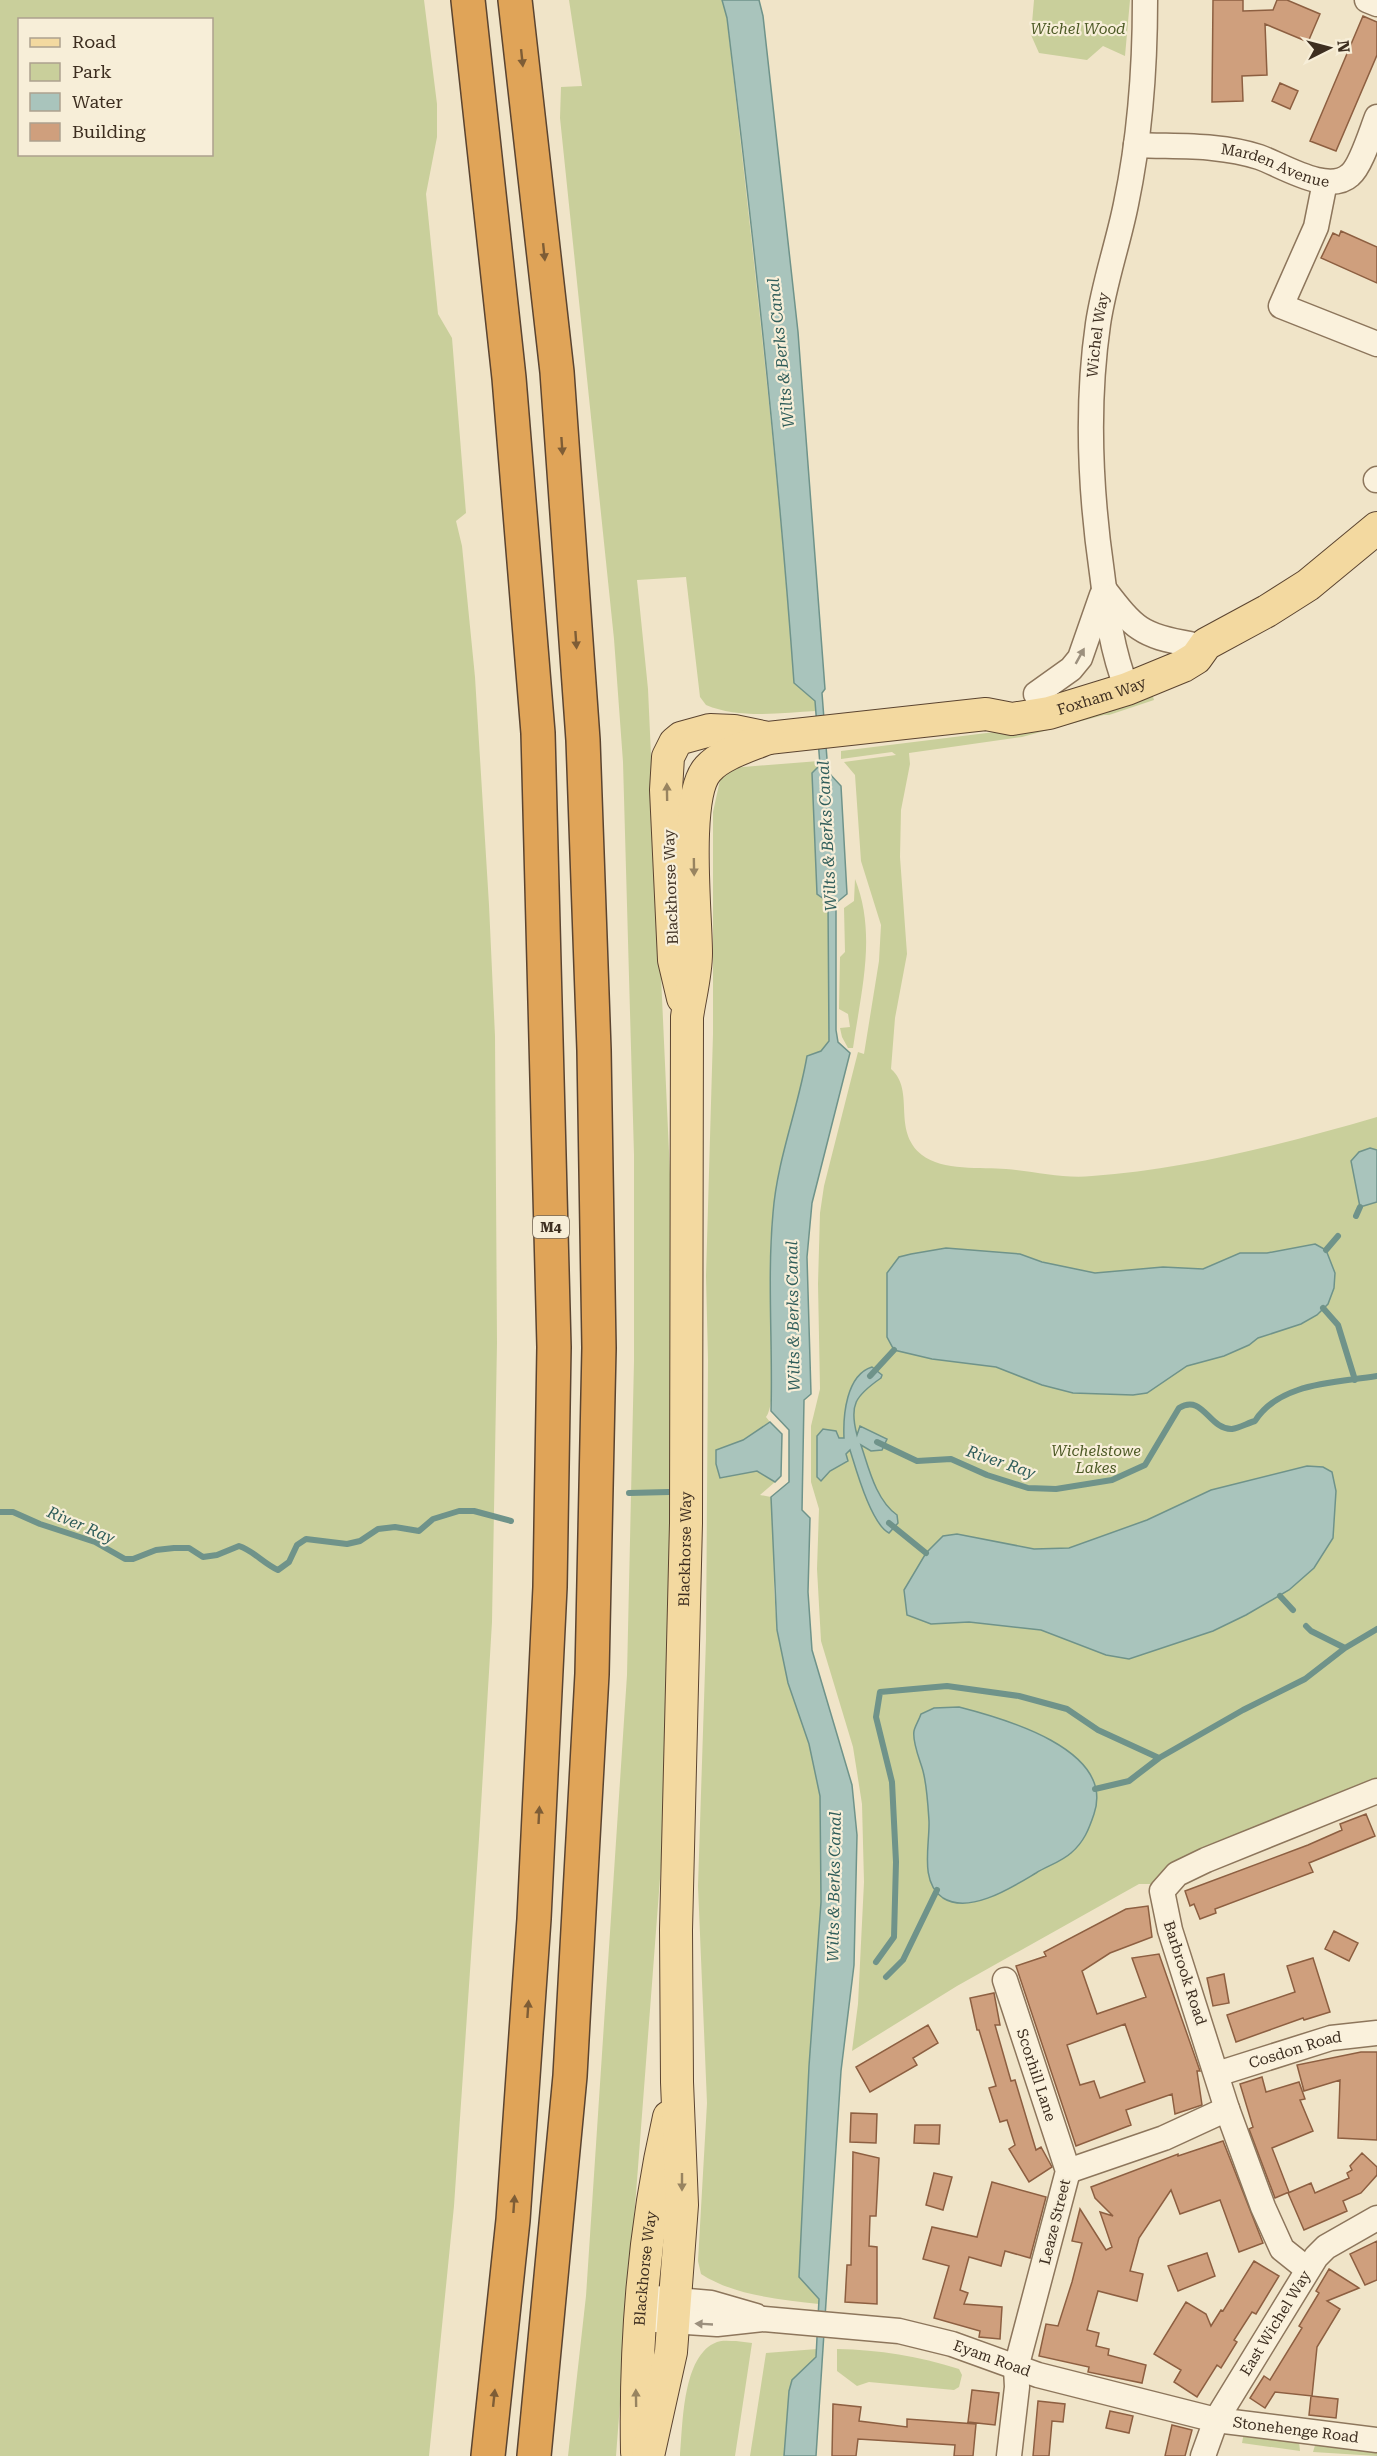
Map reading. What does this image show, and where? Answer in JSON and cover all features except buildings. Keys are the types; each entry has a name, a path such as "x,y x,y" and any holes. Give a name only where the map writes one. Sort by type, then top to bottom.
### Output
{"highway":[{"name":"M4","path":"468,0 509,378 538,733 554,1347 550,1587 534,1919 513,2220 488,2456"},
{"path":"515,0 557,372 583,740 594,1050 599,1348 592,1674 570,2064 534,2456"}],"main road":[{"name":"Foxham Way","path":"986,714 1016,698 1183,666 1196,658 1198,644 1267,611 1308,585 1377,528"},
{"name":"Foxham Way","path":"668,757 681,738 701,732 734,731 768,738 986,714 1012,719 1038,715 1123,679"},
{"name":"Foxham Way","path":"698,788 703,775 715,763 768,738"},
{"name":"Blackhorse Way","path":"668,757 666,790 674,960 687,1017"},
{"name":"Blackhorse Way","path":"648,2456 667,2378 674,2311 682,2179 677,2082 676,1921 686,1523 687,1017 696,957 693,846 698,788"},
{"name":"Blackhorse Way","path":"637,2456 636,2374 652,2194 677,2082"}],"street":[{"name":"Wichel Way","path":"1123,679 1111,637 1092,481 1091,384 1099,320 1126,205 1136,145 1143,65 1144,0"},
{"path":"1367,0 1377,4"},
{"name":"Marden Avenue","path":"1136,145 1215,146 1260,157 1325,182 1349,176 1355,168 1377,117"},
{"path":"1325,182 1316,227 1281,306 1377,344"},
{"path":"1104,589 1126,617 1146,633 1162,640 1198,644"},
{"path":"1036,694 1071,669 1080,658 1104,589"},
{"name":"Barbrook Road","path":"1307,2269 1282,2249 1276,2238 1227,2109 1162,1899 1165,1885 1177,1874 1206,1860 1377,1791"},
{"name":"Scorhill Lane","path":"1005,1980 1068,2171"},
{"name":"Cosdon Road","path":"1217,2074 1331,2038 1377,2033"},
{"name":"Leaze Street","path":"1009,2456 1017,2387 1016,2368 1068,2171 1154,2142 1227,2109"},
{"name":"East Wichel Way","path":"1203,2456 1216,2420 1307,2269 1326,2247 1377,2218"},
{"name":"Eyam Road","path":"642,2308 674,2311 711,2303 768,2320 899,2331 926,2337 1016,2368 1216,2420"},
{"name":"Stonehenge Road","path":"1216,2420 1377,2440"}],"green space":[{"path":"0,0 424,0 437,104 437,137 426,194 438,314 452,338 466,513 456,521 462,546 475,677 489,905 495,1036 497,1343 492,1622 479,1839 454,2206 429,2456 0,2456"},
{"path":"569,0 722,0 727,18 764,350 794,683 815,701 816,711 746,714 706,705 700,697 686,577 637,580 648,689 670,1174 671,1535 663,1839 616,2456 568,2456 586,2296 627,1675 634,1361 634,1155 623,762 614,639 560,118 561,87 582,86"},
{"name":"Wichel Wood","path":"1034,0 1130,0 1125,56 1103,46 1087,60 1039,53 1031,35"},
{"name":"Wichelstowe Lakes","path":"1151,690 1154,700 1109,715 1022,737 909,753 910,764 901,810 900,857 907,954 895,1018 891,1069 902,1088 905,1123 913,1145 930,1160 951,1166 1070,1176 1128,1173 1236,1154 1377,1117 1377,1781 1155,1884 1139,1884 957,1986 852,2051 858,2004 864,1882 862,1804 853,1747 821,1641 817,1569 819,1509 811,1482 811,1426 820,1389 818,1284 820,1213 824,1186 858,1052 864,1054 879,961 881,925 861,861 855,775 844,762 896,755 892,752 841,759 841,751 1011,730"},
{"path":"819,761 820,765 812,774 817,894 828,902 829,1041 821,1051 807,1056 776,1193 770,1256 773,1379 770,1409 766,1417 770,1422 743,1440 717,1450 720,1478 757,1471 775,1482 760,1495 771,1497 773,1507 777,1630 809,1744 820,1796 821,1902 809,2066 799,2276 819,2299 819,2304 743,2292 701,2274 698,2261 707,2103 698,1886 706,1639 708,1360 706,1276 713,1034 713,812 720,780 731,768"},
{"path":"855,879 862,900 866,942 863,984 853,1048 848,1048 840,1028 850,1027 848,1014 839,1009 840,957 845,952 844,908 854,901"},
{"path":"717,2342 752,2343 735,2456 680,2456 686,2392 697,2361 705,2349"},
{"path":"817,2349 816,2357 792,2380 789,2391 784,2456 750,2456 766,2353"},
{"path":"837,2349 899,2354 959,2369 962,2375 959,2387 954,2390 869,2382 857,2386 837,2371"},
{"path":"1244,2432 1299,2441 1300,2451 1242,2443"},
{"path":"1316,2442 1377,2448 1377,2456 1313,2452"}],"water":[{"name":"Wilts & Berks Canal","path":"722,0 759,0 763,16 798,332 825,689 822,693 828,772 841,786 847,894 836,903 836,1030 838,1042 850,1053 812,1203 807,1257 811,1394 804,1400 802,1510 810,1518 808,1592 812,1650 852,1785 857,1835 854,1965 841,2071 816,2456 784,2456 789,2391 792,2380 816,2357 819,2299 799,2277 809,2066 821,1902 820,1796 809,1744 788,1683 777,1630 771,1497 789,1482 789,1430 771,1411 770,1262 775,1193 807,1056 821,1051 829,1041 828,902 817,894 812,773 820,765 815,701 794,683 765,350 727,18"},
{"path":"1370,1148 1377,1150 1377,1202 1360,1207 1351,1161 1359,1152"},
{"path":"1315,1244 1326,1250 1335,1273 1334,1288 1328,1304 1317,1315 1301,1324 1258,1338 1249,1345 1224,1356 1187,1366 1147,1393 1133,1395 1073,1393 1042,1385 996,1367 932,1359 894,1350 887,1337 887,1273 899,1257 911,1254 946,1248 1020,1254 1042,1262 1095,1273 1163,1267 1203,1269 1240,1253 1267,1253"},
{"path":"872,1367 882,1375 881,1378 860,1396 856,1402 854,1416 857,1435 860,1426 887,1439 882,1450 871,1451 861,1445 878,1493 897,1515 898,1523 889,1533 882,1528 870,1508 850,1450 846,1454 848,1461 830,1471 821,1481 817,1477 817,1436 823,1429 836,1431 839,1438 844,1438 844,1419 851,1387 863,1371"},
{"path":"770,1422 782,1434 781,1476 775,1482 757,1471 720,1478 716,1464 716,1450 743,1440"},
{"path":"1307,1466 1323,1467 1332,1472 1336,1491 1333,1538 1314,1568 1289,1590 1213,1631 1129,1659 1106,1655 1041,1630 969,1622 931,1624 907,1615 904,1590 926,1553 943,1536 957,1534 1034,1549 1069,1548 1147,1520 1211,1490"},
{"path":"959,1707 1001,1719 1051,1740 1072,1754 1088,1771 1096,1791 1094,1814 1083,1840 1076,1849 1063,1859 1004,1891 991,1897 966,1903 943,1898 936,1891 928,1873 929,1821 926,1789 914,1735 921,1714 934,1708"}],"waterway":[{"path":"1356,1216 1360,1207"},
{"path":"1326,1250 1338,1236"},
{"path":"1323,1308 1338,1325 1355,1380"},
{"path":"870,1376 894,1350"},
{"name":"River Ray","path":"877,1442 917,1461 951,1459 987,1475 1028,1488 1056,1489 1112,1480 1145,1465 1179,1408 1187,1405 1200,1408 1217,1424 1232,1429 1255,1421 1266,1408 1279,1398 1294,1391 1310,1386 1377,1376"},
{"name":"River Ray","path":"629,1493 669,1492"},
{"name":"River Ray","path":"0,1512 13,1512 40,1524 95,1542 125,1559 133,1559 156,1550 174,1548 189,1548 203,1557 217,1555 239,1546 278,1570 289,1562 297,1545 306,1539 347,1544 360,1541 378,1529 395,1527 419,1531 433,1519 459,1511 474,1511 511,1521"},
{"path":"889,1523 926,1553"},
{"path":"1280,1596 1293,1610"},
{"path":"1306,1626 1311,1631 1345,1648"},
{"path":"1095,1789 1129,1781 1159,1758 1243,1710 1305,1679 1345,1648 1377,1629"},
{"path":"876,1962 894,1937 896,1862 892,1782 876,1717 880,1692 947,1686 1019,1696 1067,1709 1098,1730 1159,1758"},
{"path":"886,1977 903,1960 937,1890"}]}
